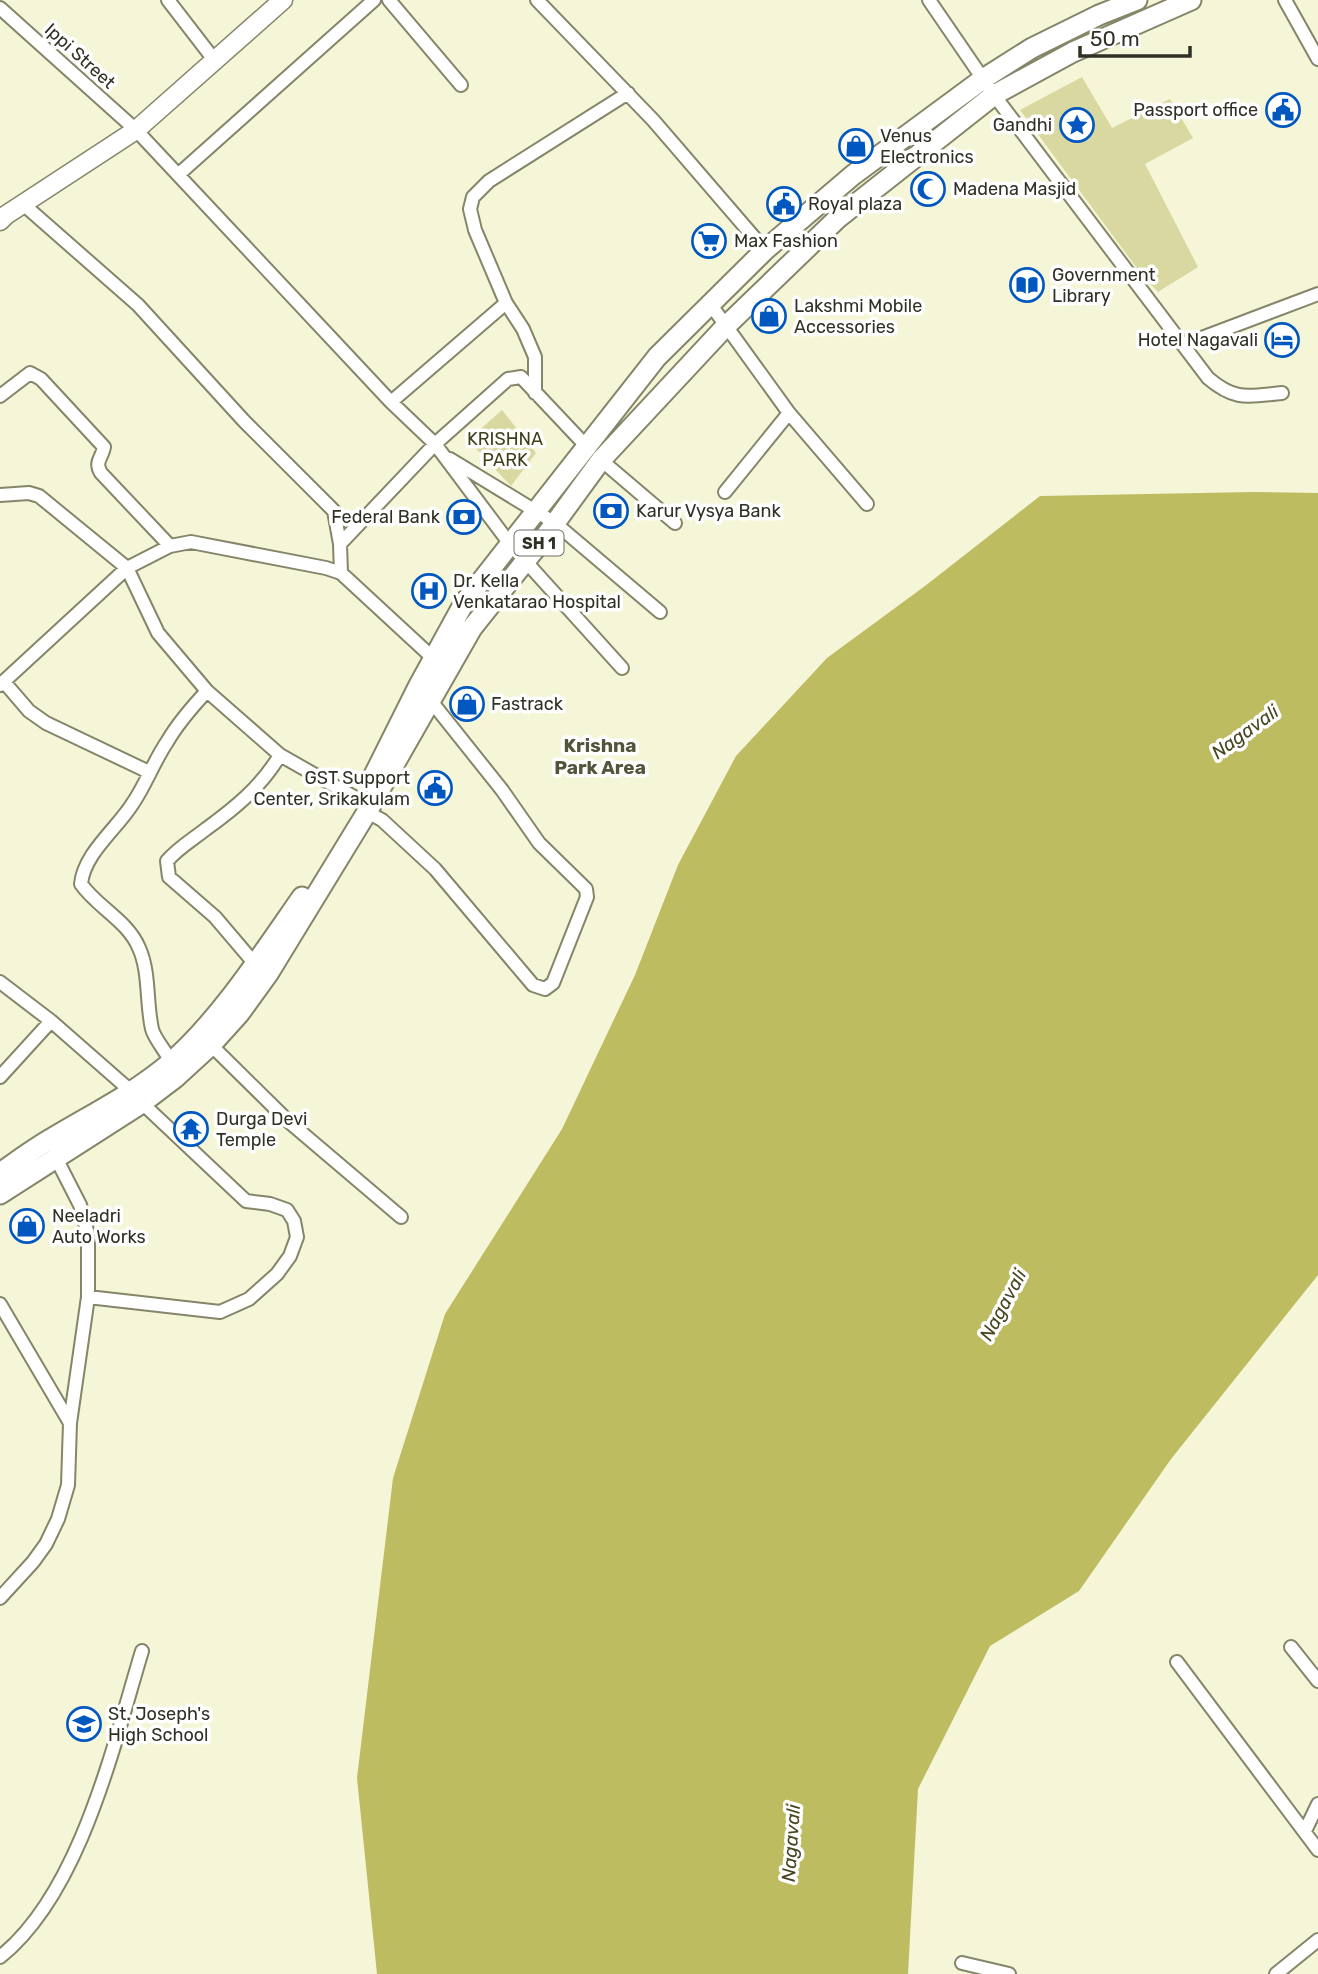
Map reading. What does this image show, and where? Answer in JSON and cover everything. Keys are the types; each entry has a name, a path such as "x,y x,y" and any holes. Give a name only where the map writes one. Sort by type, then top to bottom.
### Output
{"main road":[{"name":"SH 1","path":"0,1173 47,1141 175,1078 211,1045 239,1014 268,974 364,807 433,658 464,603 536,512 838,218 1032,48 1100,8 1138,0"},
{"name":"SH 1","path":"0,1194 56,1158 137,1098 202,1030 255,964 364,807 431,701 472,628 555,523 594,454 657,357 765,250 853,175 989,87 1191,0"}],"street":[{"path":"168,0 215,61"},
{"path":"2,215 136,130 283,0"},
{"path":"179,174 374,0"},
{"path":"389,0 461,85"},
{"path":"537,0 628,93 765,250"},
{"path":"929,0 989,87 1208,378 1223,391 1240,396 1282,393"},
{"path":"1285,0 1318,59"},
{"name":"Ippi Street","path":"0,8 136,130 391,402 435,444 510,544 622,668"},
{"path":"535,393 535,357 523,329 506,303 475,230 470,209 473,197 488,181 628,93"},
{"path":"23,204 138,305 244,421 334,511 340,544 341,573"},
{"path":"1183,345 1318,293"},
{"path":"391,402 506,303"},
{"path":"711,305 789,413 867,504"},
{"path":"0,397 30,373 41,379 104,447 97,460 101,473 170,546"},
{"path":"340,544 435,444 508,379 521,377 594,454 675,523"},
{"path":"725,492 789,413"},
{"path":"443,455 555,523 660,612"},
{"path":"0,495 29,493 39,496 127,568 158,633 207,691 280,755 382,820 436,869 533,985 545,989 553,983 587,897 586,889 539,843 502,790 431,701"},
{"path":"149,772 46,723 29,711 2,684 127,568 170,546 191,542 341,573 433,658"},
{"path":"171,1062 153,1033 139,947 129,932 104,906 89,895 81,884 82,873 133,804 149,772 186,715 207,691"},
{"path":"255,964 215,917 169,877 167,861 176,850 236,807 268,776 280,755"},
{"path":"0,982 51,1021 246,1201 270,1204 287,1210 294,1221 297,1237 290,1256 277,1274 249,1299 220,1312 88,1297"},
{"path":"0,1077 51,1021"},
{"path":"211,1045 288,1121 401,1217"},
{"path":"0,1598 33,1562 58,1520 68,1485 70,1423 88,1297 88,1234 80,1205 56,1158"},
{"path":"0,1304 70,1423"},
{"path":"1291,1647 1318,1681"},
{"path":"0,1957 20,1941 56,1891 96,1800 142,1651"},
{"path":"1177,1662 1318,1850"},
{"path":"1305,1831 1318,1804"},
{"path":"1276,1974 1318,1940"},
{"path":"962,1962 1009,1974"}],"green space":[{"path":"1082,77 1112,128 1170,99 1193,138 1145,164 1198,267 1158,292 1142,275 1020,110"},
{"name":"KRISHNA PARK","path":"502,410 536,453 511,486 468,440"}],"water":[{"name":"Nagavali","path":"1318,493 1318,1275 1171,1459 1079,1591 990,1646 918,1789 908,1974 377,1974 357,1778 393,1478 445,1314 562,1129 635,975 678,865 736,756 827,658 1040,496"}],"place":[{"name":"Passport office","path":"1283,110"},
{"name":"Gandhi","path":"1077,125"},
{"name":"Venus Electronics","path":"856,146"},
{"name":"Madena Masjid","path":"928,189"},
{"name":"Royal plaza","path":"784,204"},
{"name":"Max Fashion","path":"709,241"},
{"name":"Government Library","path":"1027,285"},
{"name":"Lakshmi Mobile Accessories","path":"769,316"},
{"name":"Hotel Nagavali","path":"1282,340"},
{"name":"Karur Vysya Bank","path":"611,511"},
{"name":"Federal Bank","path":"464,517"},
{"name":"Dr. Kella Venkatarao Hospital","path":"429,591"},
{"name":"Fastrack","path":"467,704"},
{"name":"GST Support Center, Srikakulam","path":"435,788"},
{"name":"Durga Devi Temple","path":"191,1129"},
{"name":"Neeladri Auto Works","path":"27,1226"},
{"name":"St. Joseph's High School","path":"84,1724"}],"district":[{"name":"Krishna Park Area","path":"600,756"}]}
